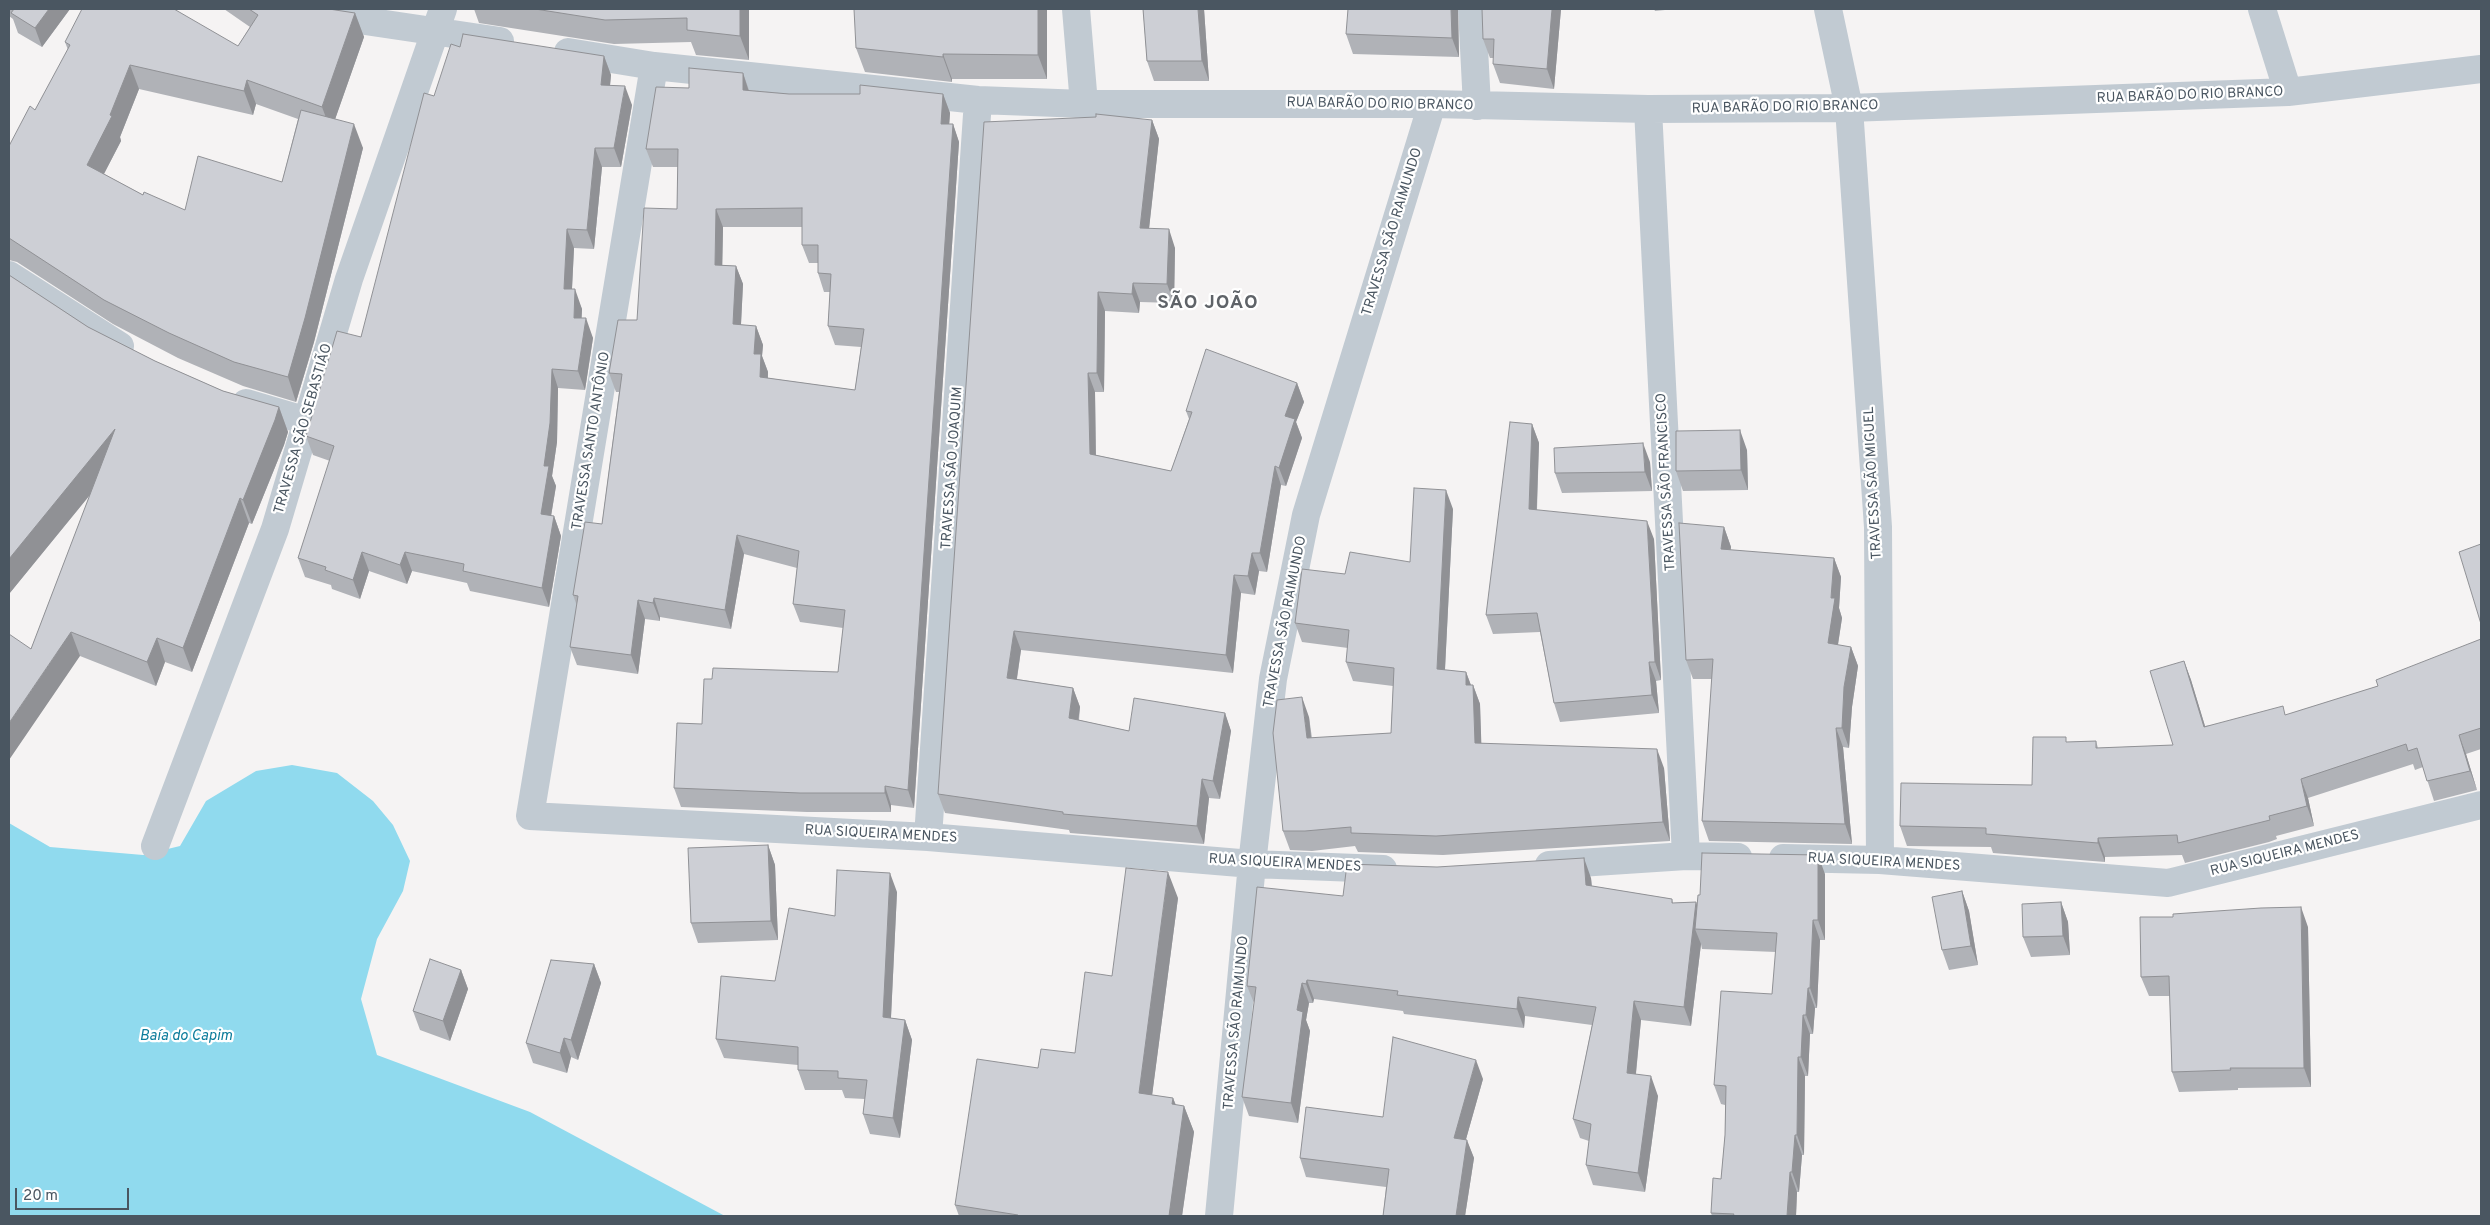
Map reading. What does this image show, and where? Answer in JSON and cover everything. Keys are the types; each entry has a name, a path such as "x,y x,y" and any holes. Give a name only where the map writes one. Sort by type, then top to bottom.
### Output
{"street":[{"name":"RUA BARÃO DO RIO BRANCO","path":"284,9 439,20 531,46 654,66 978,100 1084,104 1432,104 1648,109 1849,108 2288,92 2481,69"},
{"path":"1076,9 1084,104"},
{"path":"1472,9 1477,106"},
{"name":"TRAVESSA SÃO MIGUEL","path":"1828,9 1849,108 1878,527 1880,860"},
{"path":"2262,9 2288,92"},
{"name":"TRAVESSA SÃO SEBASTIÃO","path":"155,846 275,529 349,279 439,20"},
{"name":"TRAVESSA SANTO ANTÔNIO","path":"530,816 654,66"},
{"name":"TRAVESSA SÃO JOAQUIM","path":"928,836 978,100"},
{"name":"TRAVESSA SÃO RAIMUNDO","path":"1219,1216 1252,864 1273,679 1306,515 1432,104"},
{"name":"TRAVESSA SÃO FRANCISCO","path":"1648,109 1686,856"},
{"path":"9,275 105,338 138,355"},
{"path":"222,393 307,421"},
{"name":"RUA SIQUEIRA MENDES","path":"1521,866 1686,856 1880,860 2168,883 2481,805"},
{"name":"RUA SIQUEIRA MENDES","path":"530,816 928,836 1252,864 1405,870"}],"water":[{"name":"Baía do Capim","path":"292,765 337,773 373,801 393,825 410,861 403,891 377,939 361,999 377,1055 530,1112 725,1216 9,1216 9,823 50,847 143,855 180,846 206,801 256,771"}],"building":[{"path":"14,9 49,9 35,28 11,13"},
{"path":"82,9 174,9 238,46 258,15 249,9 329,9 355,13 322,107 247,80 244,91 130,65 110,115 112,116 87,165 143,195 144,192 185,210 198,156 282,182 301,110 354,124 305,318 288,377 234,362 169,333 104,300 9,238 9,146 30,106 35,110 70,45 65,42"},
{"path":"535,9 740,9 740,36 687,30 687,18 605,20"},
{"path":"854,9 1038,9 1038,55 943,54 943,57 856,48"},
{"path":"1143,9 1198,9 1202,61 1147,61"},
{"path":"1348,9 1451,9 1452,38 1346,34"},
{"path":"1482,9 1552,9 1547,69 1493,64 1494,39 1483,39"},
{"path":"463,34 604,56 601,85 625,86 614,148 595,148 587,230 567,229 564,289 575,289 574,318 586,318 578,371 552,369 550,423 544,466 549,466 541,514 554,516 542,588 463,571 464,564 405,552 400,565 362,552 353,580 325,570 326,567 298,558 334,446 306,436 337,331 361,337 424,93 434,96 451,44 460,47"},
{"path":"689,68 743,73 743,90 789,94 860,94 860,85 943,94 941,124 953,124 908,790 885,786 885,793 800,793 674,788 677,723 702,724 704,679 712,679 713,668 838,672 845,610 793,604 799,551 737,535 725,610 654,598 653,603 638,600 631,655 570,647 578,596 573,595 585,522 602,524 622,374 609,373 618,320 637,320 644,208 677,209 678,149 646,149 656,87 689,88","holes":["802,208 802,245 818,245 818,273 831,274 828,326 864,329 855,390 760,377 761,354 754,354 756,326 733,324 736,266 715,265 716,209"]},
{"path":"1096,114 1152,120 1140,228 1169,229 1167,284 1133,283 1132,294 1098,292 1097,373 1088,373 1090,454 1171,471 1192,412 1186,411 1206,349 1297,383 1285,416 1295,419 1279,468 1275,466 1260,553 1252,553 1248,576 1234,575 1226,655 1014,631 1007,678 1073,688 1069,718 1129,731 1134,698 1225,713 1213,781 1202,779 1197,826 1063,814 1063,812 938,794 984,122 1096,117"},
{"path":"9,275 88,327 155,361 223,391 279,407 243,500 240,498 183,648 157,638 147,662 71,632 9,723 9,634 31,649 115,429 9,559"},
{"path":"1510,422 1532,424 1529,509 1647,521 1655,662 1649,662 1652,695 1554,703 1537,613 1486,615"},
{"path":"1740,430 1741,470 1676,471 1676,431"},
{"path":"1643,443 1645,472 1555,473 1554,448"},
{"path":"1414,488 1446,490 1437,669 1466,672 1466,685 1473,685 1475,743 1657,749 1663,822 1436,836 1351,833 1351,827 1283,831 1273,733 1277,700 1302,697 1307,738 1391,733 1394,668 1346,662 1349,630 1295,623 1302,569 1345,574 1350,552 1410,562"},
{"path":"1679,523 1724,527 1721,549 1834,558 1831,598 1835,598 1828,643 1851,647 1844,687 1842,728 1836,728 1845,824 1702,821 1713,659 1686,660"},
{"path":"2481,544 2481,624 2459,552"},
{"path":"2481,639 2481,728 2459,735 2470,771 2427,781 2417,748 2408,751 2406,744 2301,779 2307,806 2269,816 2270,820 2178,843 2177,835 2098,838 2098,843 1986,834 1986,828 1900,826 1901,783 2032,785 2033,737 2066,737 2066,742 2096,741 2096,748 2173,745 2150,671 2184,661 2204,727 2283,706 2285,715 2378,686 2376,680"},
{"path":"768,845 771,921 691,923 688,848"},
{"path":"1702,853 1818,855 1818,920 1813,920 1810,988 1808,988 1806,1015 1803,1015 1801,1057 1798,1057 1797,1135 1795,1135 1792,1172 1790,1172 1787,1216 1733,1216 1734,1214 1711,1213 1713,1178 1721,1179 1725,1135 1726,1086 1714,1085 1721,991 1772,994 1777,933 1695,929 1698,895 1700,895"},
{"path":"1584,858 1586,885 1672,899 1672,903 1696,902 1684,1007 1634,1001 1627,1073 1651,1076 1638,1173 1586,1165 1591,1124 1573,1119 1596,1007 1518,997 1517,1009 1397,995 1398,991 1307,980 1306,984 1302,983 1297,1010 1303,1012 1291,1103 1242,1097 1256,987 1247,986 1257,887 1343,896 1347,864 1437,867"},
{"path":"1126,868 1168,872 1139,1093 1173,1098 1172,1104 1184,1106 1169,1216 1018,1216 955,1205 977,1059 1038,1068 1041,1049 1075,1053 1085,972 1112,976"},
{"path":"837,870 890,873 883,1017 905,1020 893,1118 863,1114 867,1080 838,1078 838,1071 798,1070 798,1047 716,1039 721,976 775,981 789,908 835,916"},
{"path":"1962,891 1971,946 1942,950 1932,897"},
{"path":"2061,902 2063,936 2023,937 2022,904"},
{"path":"2301,907 2304,1068 2230,1068 2231,1070 2172,1072 2169,976 2141,977 2140,917 2173,917 2173,914"},
{"path":"430,959 461,970 443,1021 413,1011"},
{"path":"551,960 594,964 571,1040 564,1038 560,1053 526,1043"},
{"path":"1393,1037 1476,1060 1454,1138 1467,1140 1456,1216 1383,1216 1389,1169 1300,1158 1306,1107 1383,1117"}],"district":[{"name":"SÃO JOÃO","path":"1208,304"}]}
